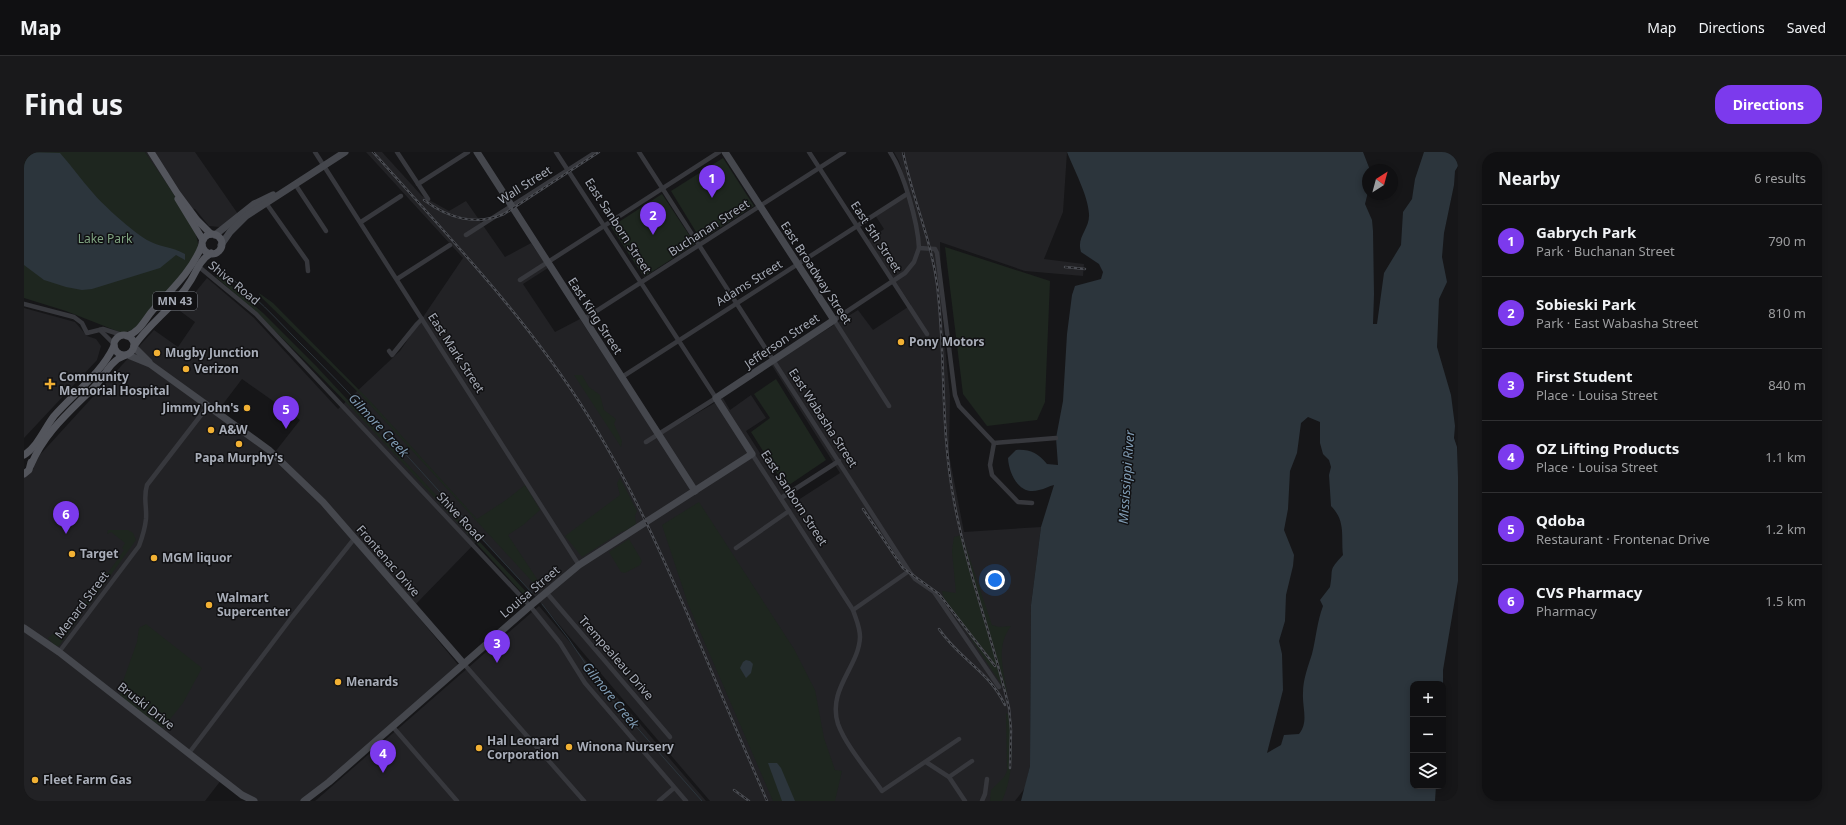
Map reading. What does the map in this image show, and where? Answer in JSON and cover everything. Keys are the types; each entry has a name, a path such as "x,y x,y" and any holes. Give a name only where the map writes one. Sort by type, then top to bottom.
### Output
{"main road":[{"path":"151,152 177,193 200,224 220,239 221,246"},
{"path":"177,193 184,210 200,232 205,251 211,253"},
{"name":"MN 43","path":"31,465 30,459 24,455 34,446 59,411 102,366 117,339 137,331 153,310 176,286 195,260 202,243 213,234"},
{"name":"MN 43","path":"24,474 29,470 40,446 52,429 97,384 114,362 126,355 134,347 148,327 181,294 203,260 211,253 218,251 221,246"},
{"path":"125,336 132,340 134,347"},
{"path":"114,345 117,353 126,355"}],"street":[{"name":"East Mark Street","path":"314,152 361,222 579,565"},
{"path":"221,246 230,232 241,220 345,152"},
{"path":"397,152 428,199"},
{"path":"418,184 468,152"},
{"name":"East King Street","path":"476,152 696,491"},
{"name":"East Sanborn Street","path":"556,152 605,225 853,610 858,625 860,638 854,657 839,688 836,703 838,723 841,730 882,791 959,739"},
{"name":"Wall Street","path":"466,235 596,152"},
{"name":"East Wabasha Street","path":"639,152 909,571 915,579 934,592 999,687"},
{"path":"520,280 719,152"},
{"name":"East Broadway Street","path":"725,152 889,406"},
{"name":"East 5th Street","path":"808,152 927,334"},
{"name":"Buchanan Street","path":"584,319 700,246 844,152"},
{"path":"890,152 903,178 918,229 919,248 935,249 937,252 955,395 959,406 994,442 1056,438"},
{"path":"295,184 326,231"},
{"path":"213,234 254,204 279,194"},
{"name":"Adams Street","path":"622,377 856,225 907,194"},
{"path":"361,222 402,196"},
{"path":"266,204 307,261 308,271"},
{"path":"397,279 450,245"},
{"name":"Jefferson Street","path":"646,442 893,282 905,273 914,262 919,248"},
{"name":"Shive Road","path":"198,266 256,314 530,606 560,643 585,683 686,801"},
{"path":"24,304 74,317 82,323 87,333 100,330 125,336"},
{"path":"389,351 392,355 422,319"},
{"path":"100,330 114,345"},
{"name":"Frontenac Drive","path":"134,347 150,364 269,450 323,502 584,801"},
{"name":"Frontenac Drive","path":"126,355 150,364"},
{"name":"Menard Street","path":"59,652 139,546 143,536 146,518 144,495 147,485 208,406"},
{"path":"994,442 990,465 992,474 1018,502 1032,503"},
{"name":"Louisa Street","path":"304,801 313,796 546,592 579,565 752,454"},
{"path":"781,498 839,461"},
{"path":"736,548 789,511"},
{"path":"189,754 292,617 354,539"},
{"path":"853,610 909,571"},
{"name":"Trempealeau Drive","path":"546,592 670,737"},
{"name":"Bruski Drive","path":"24,628 59,652 242,795 254,801"},
{"path":"393,727 457,801"},
{"path":"948,777 972,761"},
{"path":"926,762 948,777 965,801"},
{"path":"982,801 985,794 987,779"},
{"path":"659,801 674,788"}],"shaded area":[{"path":"145,152 195,152 238,214 220,227 209,226 195,209 180,207"},
{"path":"366,152 382,152 422,196 449,211 466,201 505,257 531,243 548,268 523,284 555,332 580,319 657,437 723,398 730,410 751,395 766,418 746,431 792,504 840,473 771,364 858,310 873,330 911,305 868,240 884,229 875,215 910,194 899,161 894,152 1067,152 1063,212 1044,259 1084,264 1083,276 1025,271 940,242 942,315 950,396 949,455 964,532 1041,527 1031,605 1030,766 1025,788 1015,801 710,801 532,593 480,538 415,605 362,549 460,667 304,801 254,801 222,779 205,801 24,801 24,478 35,465 37,458 154,330 178,347 195,322 180,311 207,278 254,318 338,409 400,351 463,258","holes":["242,379 300,420 275,452 217,412"]},
{"name":"Community Memorial Hospital","path":"24,308 75,322 87,336 96,339 101,346 97,360 24,438"},
{"path":"539,606 706,801 315,801"}],"green space":[{"name":"Lake Park","path":"24,152 145,152 184,211 196,235 198,244 196,252 181,275 160,301 133,330 122,333 66,311 24,298"},
{"path":"723,158 754,206 701,240 671,191"},
{"path":"662,194 695,244 644,277 611,227"},
{"path":"945,247 1050,281 1045,402 1037,420 987,426 963,394"},
{"path":"218,274 263,313 317,367 531,597 526,597 336,392 297,352 216,277"},
{"path":"259,293 273,303 372,403 477,519 506,500 525,485 540,510 523,525 508,535 539,582 538,588 361,395 261,297"},
{"path":"574,375 582,375 589,387 600,395 604,410 616,419 614,424 622,441 621,447"},
{"path":"776,379 826,460 786,487 751,432 770,418 754,394"},
{"path":"620,478 637,511 635,516 636,524 582,557 565,536 620,495 617,483"},
{"path":"699,502 794,649 815,690 824,738 835,770 842,771 835,801 773,801 688,604 662,525"},
{"path":"108,530 128,530 133,533 136,540 90,604 84,606 81,602 85,603 106,575 103,573 104,571 108,573 124,550 122,548 125,543 111,532 107,534"},
{"path":"962,535 992,625 999,627 1011,626 1003,642 1002,650 1007,693 943,596 942,591 956,593 952,551 954,537"},
{"path":"629,539 642,561 640,565 625,573 621,572 609,552"},
{"path":"80,609 82,614 59,646 55,646 48,638 54,633 61,638 81,612 78,610"},
{"path":"146,624 202,668 183,703 163,728 120,697 121,687 137,642 139,628"},
{"path":"1006,713 1011,717 1012,739 1009,781 1002,801 990,801 991,790 1004,777 1007,771"}],"water":[{"path":"24,152 60,153 93,193 118,218 147,240 185,254 185,260 176,255 160,268 92,289 82,290 66,287 44,280 24,265"},
{"name":"Mississippi River","path":"1067,152 1363,152 1368,164 1362,164 1362,200 1366,200 1365,204 1372,220 1374,294 1373,324 1377,324 1384,273 1401,245 1403,212 1412,199 1415,179 1424,152 1458,152 1458,166 1455,171 1454,185 1444,233 1442,257 1447,282 1439,299 1437,347 1451,395 1455,426 1454,438 1457,447 1458,581 1443,670 1443,681 1410,681 1410,789 1436,789 1435,801 1021,801 1030,766 1031,605 1041,527 1054,485 1041,490 1026,490 1017,483 1013,477 1008,458 1016,450 1025,450 1037,454 1047,464 1058,465 1056,438 1063,401 1067,334 1072,295 1075,286 1101,279 1103,272 1099,264 1081,252 1080,242 1089,219 1088,207","holes":["1308,417 1320,422 1320,443 1323,454 1329,460 1331,467 1329,475 1331,506 1339,517 1341,523 1343,555 1335,564 1332,570 1330,587 1320,600 1323,606 1303,688 1304,724 1299,734 1284,735 1281,745 1267,753 1283,690 1282,654 1279,641 1285,621 1286,595 1294,555 1284,530 1288,509 1290,471 1297,453 1301,423"]},
{"path":"746,660 753,664 751,673 746,678 740,668"},
{"path":"768,763 777,763 781,768 795,801 782,801"}],"waterway":[{"name":"Gilmore Creek","path":"216,269 241,286 276,318 393,441 532,593"},
{"name":"Gilmore Creek","path":"542,604 568,638 602,688 702,801"}],"railway":[{"path":"373,152 458,246 513,311 564,379 603,440 659,550 767,801"},
{"path":"424,200 452,216 473,220 494,218 504,214 599,152"},
{"path":"903,152 911,185 926,234 937,284 940,311 947,447 954,501 959,527 1009,708 1011,730 1010,768"},
{"path":"1065,267 1085,269"},
{"path":"863,509 903,568 939,594 995,666"},
{"path":"939,629 947,640 990,683 1005,705"},
{"path":"734,790 749,801"}],"place":[{"name":"Gabrych Park","path":"712,198"},
{"name":"Sobieski Park","path":"653,235"},
{"name":"Pony Motors","path":"901,342"},
{"name":"Mugby Junction","path":"157,353"},
{"name":"Verizon","path":"186,369"},
{"name":"Community Memorial Hospital","path":"50,384"},
{"name":"Jimmy John's","path":"247,408"},
{"name":"Qdoba","path":"286,429"},
{"name":"A&W","path":"211,430"},
{"name":"Papa Murphy's","path":"239,444"},
{"name":"CVS Pharmacy","path":"66,534"},
{"name":"Target","path":"72,554"},
{"name":"MGM liquor","path":"154,558"},
{"name":"Walmart Supercenter","path":"209,605"},
{"name":"First Student","path":"497,663"},
{"name":"Menards","path":"338,682"},
{"name":"Winona Nursery","path":"569,747"},
{"name":"Hal Leonard Corporation","path":"479,748"},
{"name":"OZ Lifting Products","path":"383,773"},
{"name":"Fleet Farm Gas","path":"35,780"}]}
